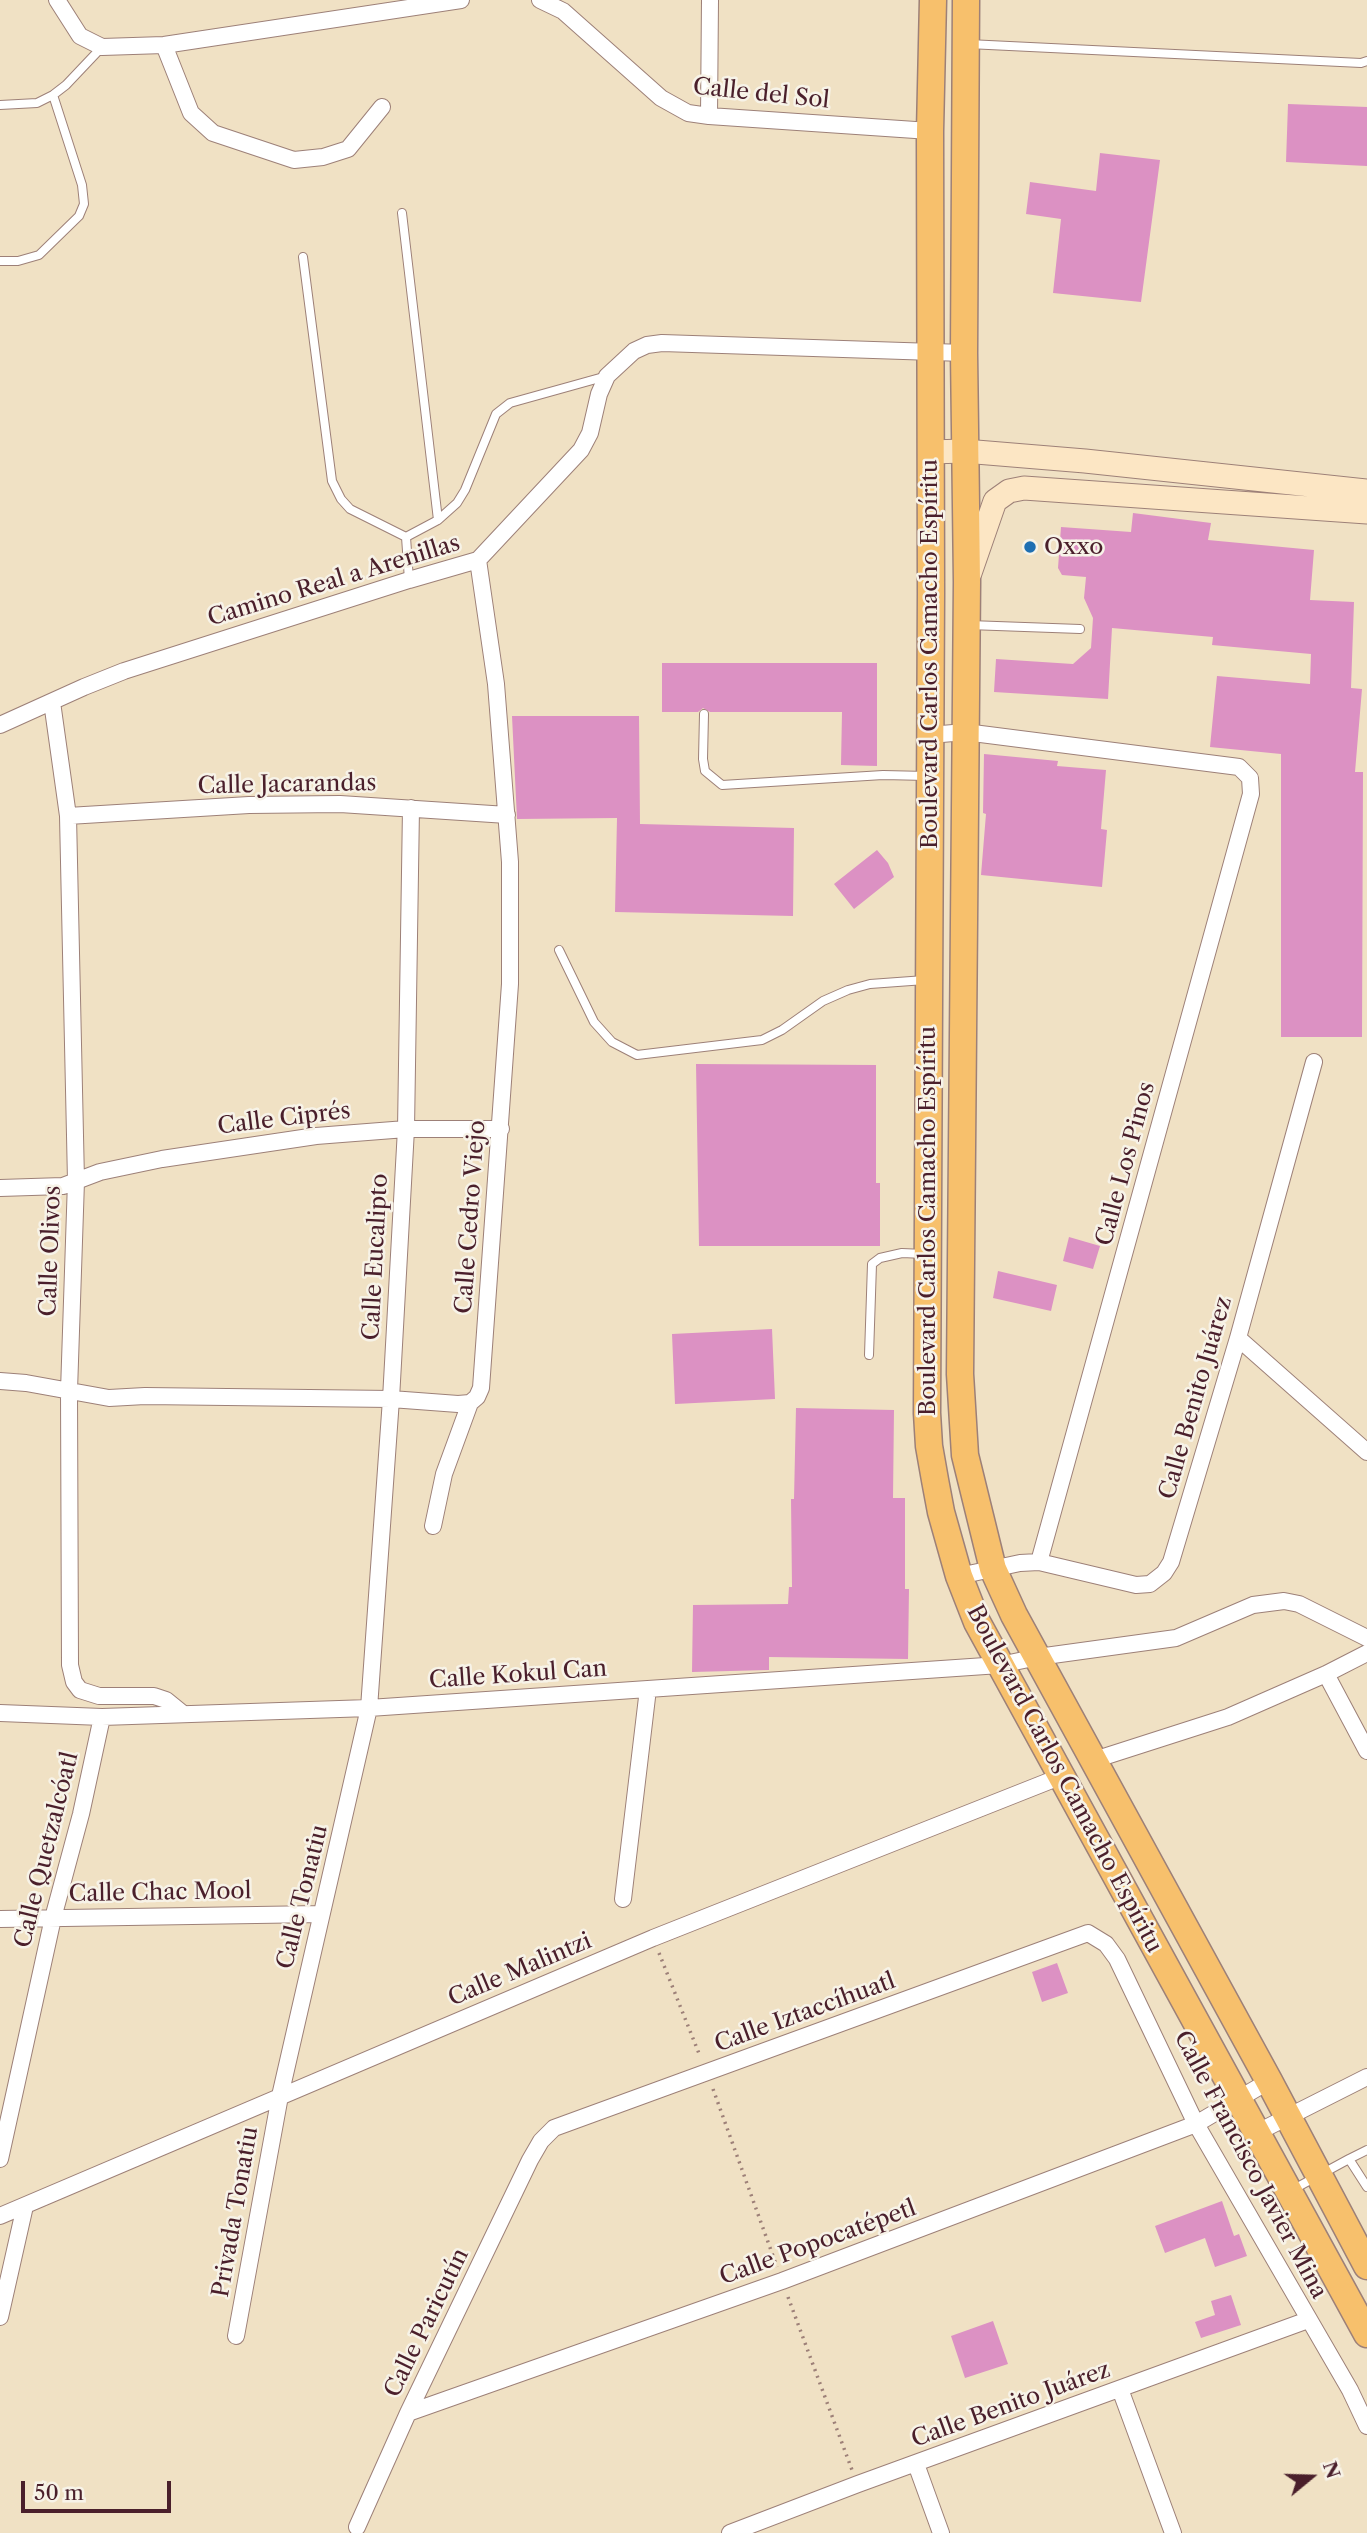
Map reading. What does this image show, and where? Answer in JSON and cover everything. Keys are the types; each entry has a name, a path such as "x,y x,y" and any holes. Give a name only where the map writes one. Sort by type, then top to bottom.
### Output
{"main road":[{"name":"Boulevard Carlos Camacho Espíritu","path":"933,0 930,131 927,1254 929,1446 941,1512 959,1576 977,1622 1367,2334"},
{"name":"Boulevard Carlos Camacho Espíritu","path":"966,0 964,451 967,582 960,1396 965,1455 993,1569 1014,1615 1367,2266"},
{"path":"930,452 964,451 1011,455 1367,491"},
{"path":"1009,491 1011,455"},
{"path":"967,582 995,501 1009,491 1024,488 1367,512"}],"street":[{"path":"57,0 80,36 102,47 163,45 461,0"},
{"name":"Calle del Sol","path":"540,0 563,11 662,98 688,113 930,131"},
{"path":"709,116 710,0"},
{"path":"163,45 191,113 214,133 293,160 323,157 348,149 382,107"},
{"name":"Camino Real a Arenillas","path":"0,725 124,671 409,580 478,561 581,450 590,433 599,394 607,376 634,352 647,345 662,342 964,353"},
{"name":"Calle Cedro Viejo","path":"433,1526 444,1474 470,1403 481,1388 510,985 510,862 507,815 496,684 478,561"},
{"name":"Calle Olivos","path":"52,702 68,816 76,1181 69,1391 71,1676 80,1690 89,1693 154,1696 166,1700 182,1713"},
{"path":"930,735 965,732"},
{"name":"Calle Los Pinos","path":"965,732 1239,767 1250,778 1251,794 1039,1562"},
{"name":"Calle Jacarandas","path":"68,816 249,805 340,804 507,815"},
{"name":"Calle Eucalipto","path":"369,1708 391,1399 406,1129 411,808"},
{"name":"Calle Benito Juárez","path":"959,1576 1020,1563 1039,1562 1136,1585 1150,1584 1164,1573 1171,1562 1238,1338 1314,1062"},
{"name":"Calle Ciprés","path":"0,1188 52,1188 100,1172 162,1159 316,1136 406,1129 501,1129"},
{"path":"1238,1338 1367,1452"},
{"path":"0,1381 26,1382 109,1398 145,1396 391,1399 470,1403"},
{"name":"Calle Kokul Can","path":"0,1713 102,1717 369,1708 1000,1665 1038,1657 1176,1638 1253,1605 1284,1601 1299,1604 1367,1638"},
{"path":"1094,1760 1228,1717 1367,1653"},
{"path":"1326,1674 1367,1751"},
{"path":"623,1899 648,1689"},
{"name":"Calle Tonatiu","path":"280,2096 369,1708"},
{"name":"Calle Quetzalcóatl","path":"0,2159 2,2136 53,1918 82,1814 102,1717"},
{"name":"Calle Malintzi","path":"0,2216 653,1938 1062,1776"},
{"name":"Calle Chac Mool","path":"0,1919 320,1914"},
{"name":"Calle Iztaccíhuatl","path":"541,2141 554,2128 1088,1933"},
{"name":"Calle Francisco Javier Mina","path":"1088,1933 1106,1944 1117,1959 1196,2124 1350,2390 1367,2426"},
{"path":"1256,2133 1367,2077"},
{"name":"Calle Popocatépetl","path":"408,2413 782,2281 1196,2124 1269,2081"},
{"name":"Privada Tonatiu","path":"236,2336 280,2096"},
{"name":"Calle Paricutín","path":"357,2526 408,2413 541,2141"},
{"path":"0,2317 25,2206"},
{"name":"Calle Benito Juárez","path":"730,2533 1308,2320"},
{"path":"1120,2389 1173,2533"},
{"path":"916,2464 941,2533"}],"lane":[{"path":"965,44 1347,63 1367,61"},
{"path":"0,105 37,103 53,95 102,47"},
{"path":"0,261 18,261 39,255 79,216 84,204 82,184 53,95"},
{"path":"402,213 438,520"},
{"path":"303,257 332,481 341,499 350,509 406,537"},
{"path":"406,537 438,520 457,503 465,490 496,414 510,403 607,376"},
{"path":"406,537 409,580"},
{"path":"966,625 1080,629"},
{"path":"704,714 705,771 722,785 883,775 930,776"},
{"path":"559,950 594,1023 612,1042 636,1055 762,1040 782,1030 822,1001 848,989 870,984 928,980"},
{"path":"869,1355 872,1264 880,1258 902,1253 927,1254"},
{"path":"1290,2192 1367,2150"},
{"path":"1349,2159 1367,2187"}],"path":[{"path":"653,1938 707,2073 858,2484"}],"building":[{"path":"1288,104 1367,107 1367,166 1286,162"},
{"path":"1100,153 1160,160 1141,302 1053,293 1061,219 1026,214 1030,182 1096,191"},
{"path":"1133,513 1211,523 1208,540 1314,550 1310,600 1354,602 1351,688 1362,689 1355,772 1363,772 1362,1037 1281,1037 1281,754 1210,747 1217,676 1310,684 1311,654 1212,645 1213,637 1112,628 1108,699 994,692 996,659 1073,664 1091,648 1093,618 1084,598 1086,577 1062,575 1058,568 1061,527 1131,532"},
{"path":"662,663 877,663 877,766 841,765 842,712 710,712 703,708 698,712 662,712"},
{"path":"512,716 639,716 640,824 794,828 793,916 615,912 617,818 517,819"},
{"path":"984,754 1058,761 1057,766 1106,770 1101,829 1107,830 1102,887 981,875 986,814 983,813"},
{"path":"877,850 888,863 894,877 854,909 834,884"},
{"path":"696,1064 876,1065 876,1183 880,1183 880,1246 699,1246"},
{"path":"1069,1237 1100,1246 1093,1269 1063,1261"},
{"path":"998,1271 1057,1285 1051,1311 993,1298"},
{"path":"772,1329 775,1399 675,1404 672,1334"},
{"path":"796,1408 894,1410 893,1498 905,1498 905,1589 909,1589 908,1659 769,1657 769,1670 692,1672 693,1605 788,1604 789,1587 792,1587 791,1499 794,1499"},
{"path":"1057,1963 1068,1993 1042,2002 1032,1972"},
{"path":"1222,2201 1234,2236 1239,2234 1247,2256 1215,2267 1205,2238 1165,2253 1155,2226"},
{"path":"1231,2295 1241,2325 1201,2338 1195,2322 1215,2315 1211,2301"},
{"path":"993,2321 1008,2364 965,2378 951,2336"}],"place":[{"name":"Oxxo","path":"1030,547"}]}
